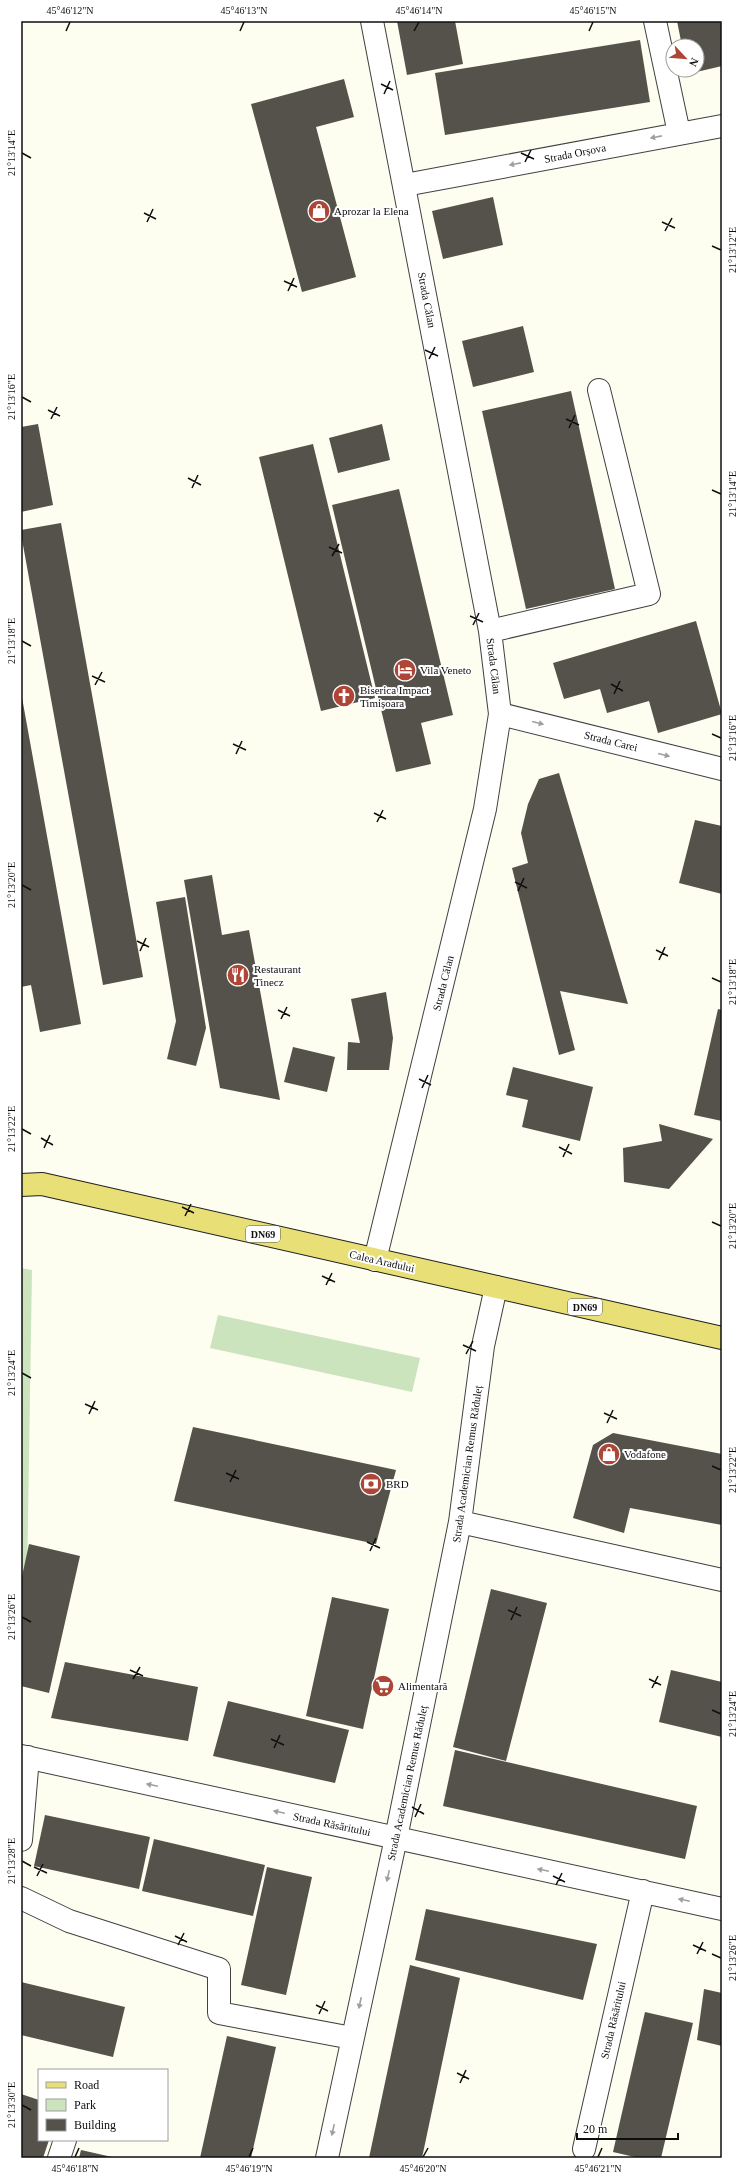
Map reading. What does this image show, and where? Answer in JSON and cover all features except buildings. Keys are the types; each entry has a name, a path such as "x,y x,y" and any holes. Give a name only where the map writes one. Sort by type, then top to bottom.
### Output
{"main road":[{"name":"Calea Aradului","path":"21,1170 32,1185 722,1338"}],"street":[{"name":"Strada Călan","path":"372,21 490,631 500,714 485,809 375,1260"},
{"path":"655,21 679,133"},
{"name":"Strada Orșova","path":"405,186 722,126"},
{"path":"490,631 649,594 599,390"},
{"name":"Strada Carei","path":"500,714 722,769"},
{"name":"Strada Academician Remus Răduleț","path":"327,2158 396,1838 460,1522 483,1346 496,1287"},
{"path":"460,1522 722,1580"},
{"path":"21,1840 25,1757"},
{"name":"Strada Răsăritului","path":"25,1757 722,1909"},
{"name":"Strada Răsăritului","path":"584,2149 642,1891"},
{"path":"21,1898 69,1921 220,1969 218,2013 352,2038"},
{"path":"58,2158 65,2141"}],"green space":[{"path":"21,1268 32,1270 27,1581 21,1580"},
{"path":"218,1315 420,1358 412,1392 210,1348"}],"place":[{"name":"Aprozar la Elena","path":"319,211"},
{"name":"Vila Veneto","path":"405,670"},
{"name":"Biserica Impact Timișoara","path":"344,696"},
{"name":"Restaurant Tinecz","path":"238,975"},
{"name":"Vodafone","path":"609,1454"},
{"name":"BRD","path":"371,1484"},
{"name":"Alimentară","path":"383,1686"}]}
